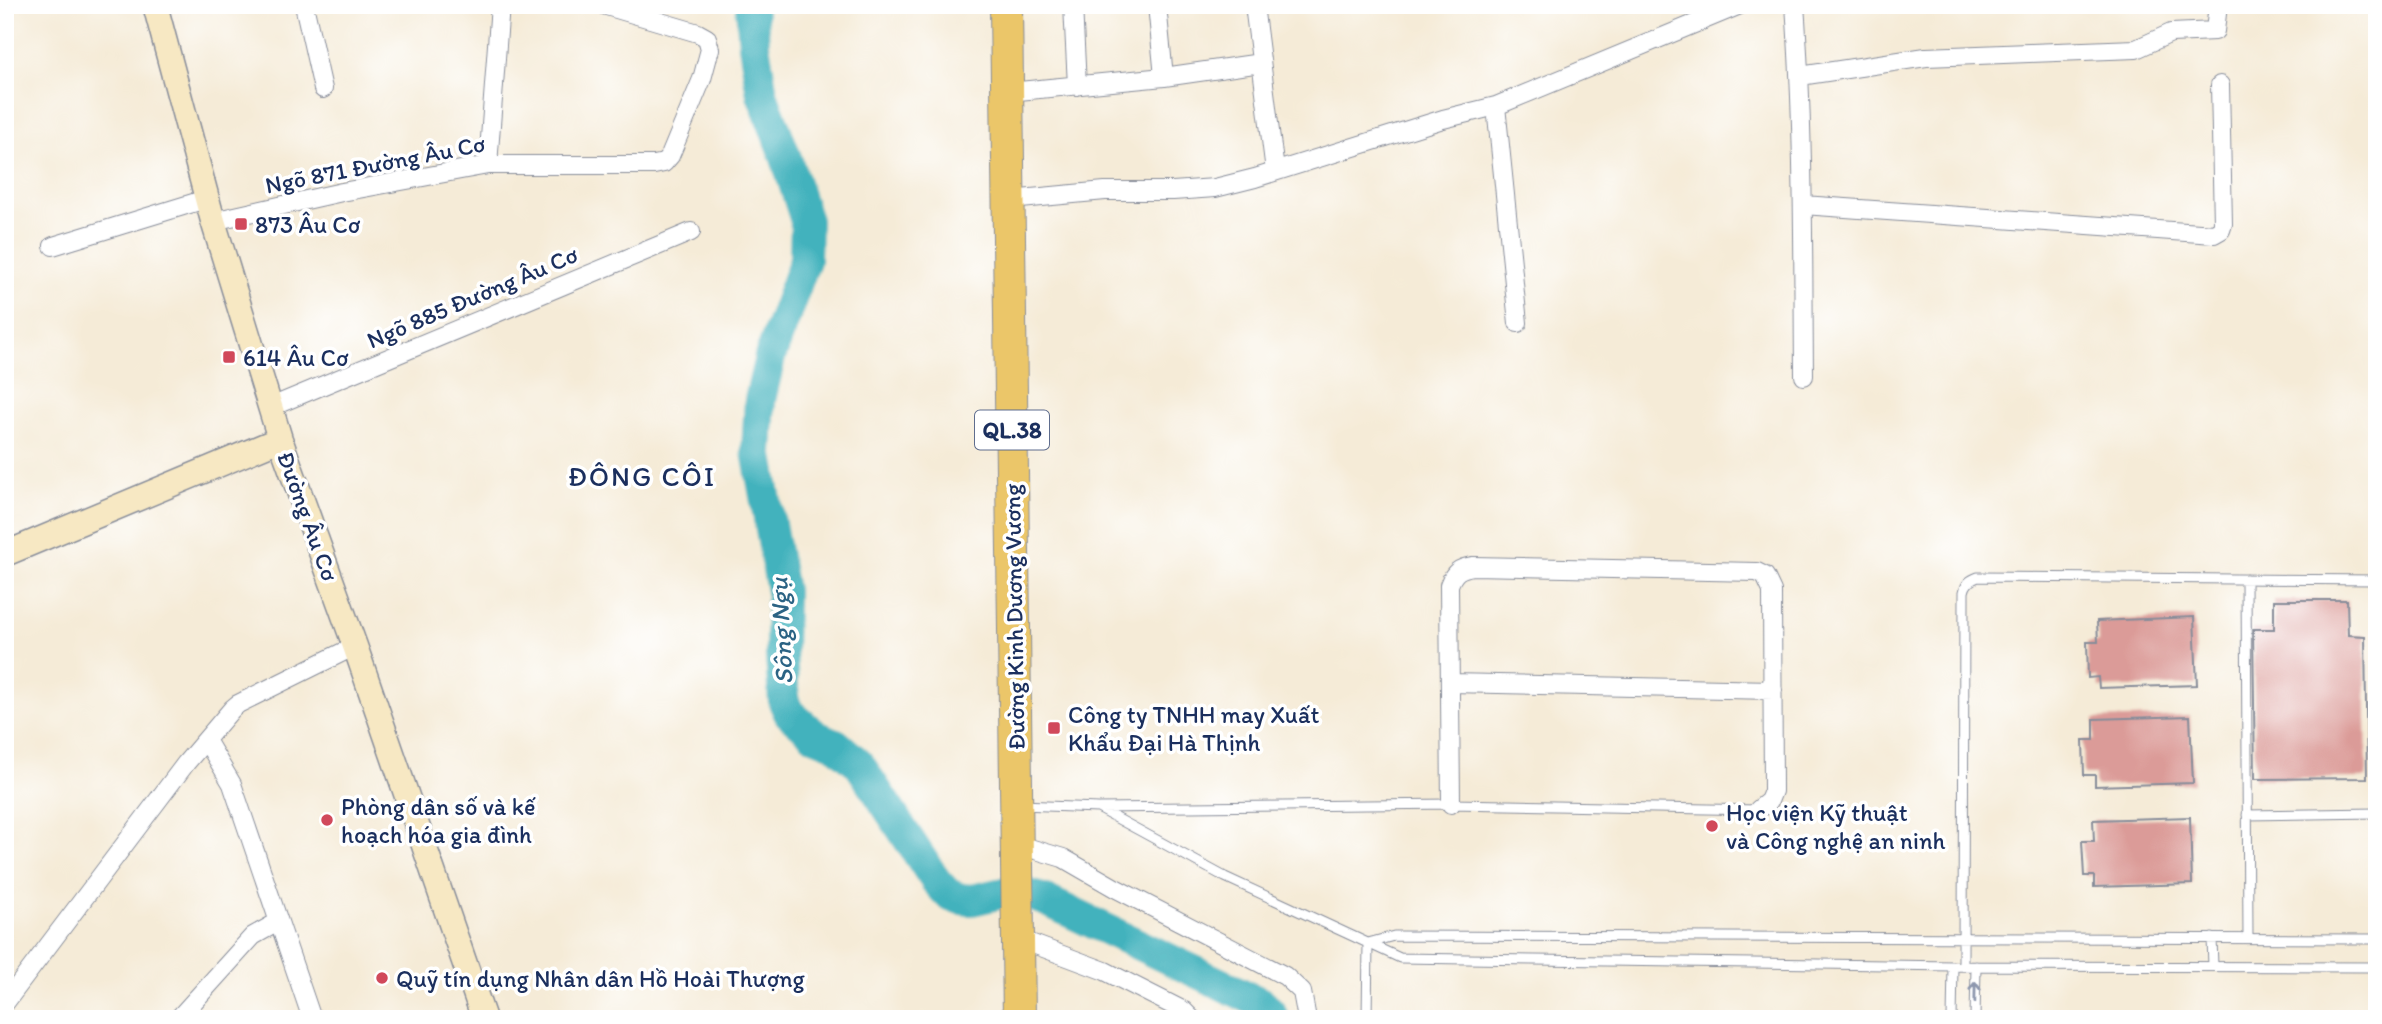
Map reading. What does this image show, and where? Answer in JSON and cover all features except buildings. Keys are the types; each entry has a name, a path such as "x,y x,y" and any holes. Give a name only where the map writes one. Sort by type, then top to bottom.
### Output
{"highway":[{"name":"Đường Kinh Dương Vương","path":"1006,5 1019,1019"}],"main road":[{"name":"Đường Âu Cơ","path":"155,5 209,210 280,439 484,1019"},
{"path":"5,554 280,439"}],"street":[{"path":"304,5 323,89"},
{"path":"488,165 500,5"},
{"name":"Ngõ 871 Đường Âu Cơ","path":"53,246 209,210 342,192 488,165 664,163 670,156 702,79 710,49 707,38 603,5"},
{"path":"1073,5 1077,86"},
{"path":"1157,5 1164,77"},
{"path":"1254,5 1275,171"},
{"path":"1010,200 1105,191 1214,188 1443,119 1496,106 1740,5"},
{"path":"1795,5 1800,75 1804,376"},
{"path":"1800,75 1926,57 2136,49 2171,33 2215,31 2218,5"},
{"path":"1008,93 1164,77 1261,63"},
{"path":"1803,205 2214,234 2221,230 2223,224 2220,85"},
{"path":"1496,106 1518,323"},
{"name":"Ngõ 885 Đường Âu Cơ","path":"271,407 691,232"},
{"path":"1451,804 1449,585 1453,573 1462,568 1757,572 1765,576 1772,591 1773,690 1773,791 1769,801 1758,810"},
{"path":"5,1003 205,740 238,704 355,646"},
{"path":"1450,683 1773,690"},
{"path":"205,740 232,784 312,1019"},
{"path":"1016,850 1063,858 1285,976 1302,992 1307,1019"},
{"path":"178,1019 253,936 278,922"},
{"path":"1017,935 1105,971 1184,1011 1192,1019"}],"lane":[{"path":"1952,1019 1963,939 1966,585 1978,577 2377,580"},
{"path":"2246,579 2248,938"},
{"path":"1016,804 1098,808 1451,804 1758,810"},
{"path":"1098,808 1225,877 1401,958 1958,966 2377,967"},
{"path":"2248,815 2377,813"},
{"path":"1368,943 1394,936 2377,939"},
{"path":"2212,938 2213,966"},
{"path":"1367,1019 1368,943"},
{"path":"1975,1019 1976,966"}],"waterway":[{"name":"Sông Ngụ","path":"751,5 762,94 806,221 805,260 770,357 760,400 757,451 782,591 781,653 784,702 789,713 816,736 836,744 859,764 936,881 948,894 972,900 998,894 1023,893 1045,900 1263,1004 1273,1019"}],"place":[{"name":"873 Âu Cơ","path":"241,224"},
{"name":"614 Âu Cơ","path":"229,357"},
{"name":"Công ty TNHH may Xuất Khẩu Đại Hà Thịnh","path":"1054,728"},
{"name":"Phòng dân số và kế hoạch hóa gia đình","path":"327,820"},
{"name":"Học viện Kỹ thuật và Công nghệ an ninh","path":"1712,826"},
{"name":"Quỹ tín dụng Nhân dân Hồ Hoài Thượng","path":"382,978"}],"district":[{"name":"ĐÔNG CÔI","path":"642,476"}]}
